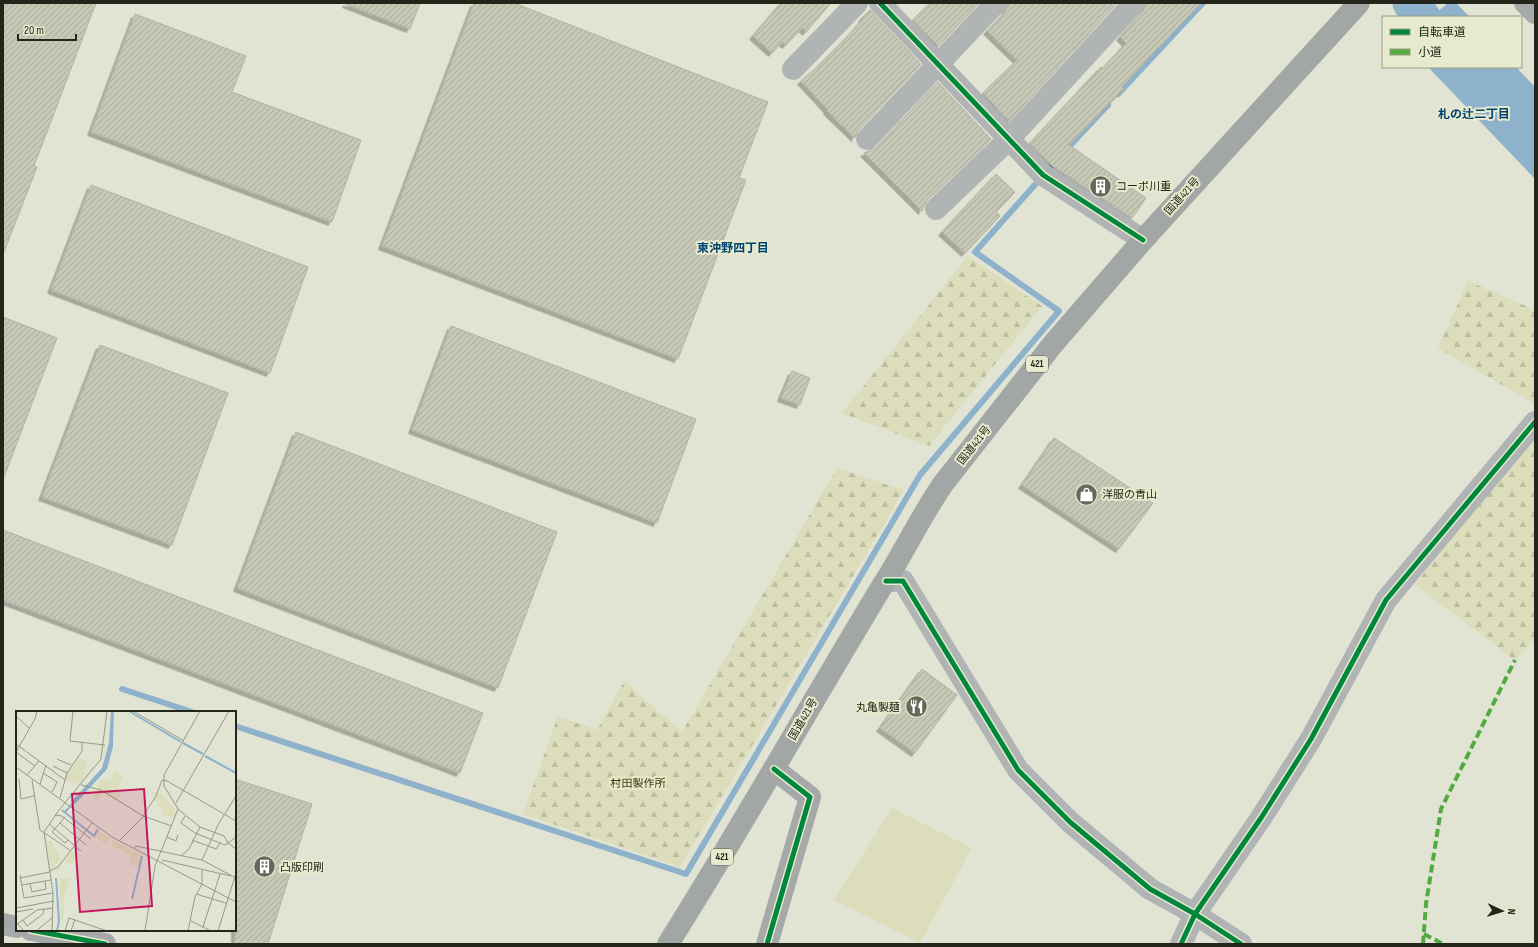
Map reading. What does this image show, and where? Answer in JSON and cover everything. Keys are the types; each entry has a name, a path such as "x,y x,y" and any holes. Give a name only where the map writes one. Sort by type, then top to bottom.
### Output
{"highway":[{"name":"国道421号","path":"668,944 774,769 840,654 886,581 923,515 943,484 1053,344 1143,240 1359,3"}],"street":[{"path":"793,69 857,3"},
{"path":"880,3 1008,140 1043,175 1143,240"},
{"path":"867,139 996,3"},
{"path":"936,209 1008,140 1134,3"},
{"path":"1525,3 1535,13"},
{"path":"1181,944 1195,914 1261,818 1311,739 1386,600 1535,422"},
{"path":"886,581 903,581 1018,770 1070,822 1150,888 1195,914 1241,944"},
{"path":"767,944 810,797 774,769"},
{"path":"3,924 16,927"},
{"path":"36,931 105,944"}],"green space":[{"path":"968,256 1042,306 929,446 842,413"},
{"path":"1468,281 1535,310 1535,404 1438,348"},
{"path":"1535,426 1535,640 1515,660 1415,585"},
{"name":"村田製作所","path":"837,468 904,490 680,867 523,814 558,716 597,730 624,681 682,732"},
{"path":"892,808 972,848 920,943 834,900"}],"water":[{"path":"1448,3 1456,3 1469,16 1432,16"},
{"path":"1429,68 1517,68 1535,87 1535,179"}],"building":[{"path":"3,3 96,3 34,166 37,167 4,252 3,251"},
{"path":"346,3 420,3 410,29"},
{"path":"474,3 514,3 768,102 739,178 746,180 678,359 382,246"},
{"path":"781,3 831,3 806,32 802,28 786,45 782,42 772,53 753,36"},
{"path":"930,3 979,3 938,46 913,20"},
{"path":"1008,3 1117,3 1009,121 983,93 1017,60 987,31 1005,12"},
{"path":"1146,3 1201,3 1122,87 1124,89 1069,145 1146,198 1132,218 1051,165 1030,143 1101,67 1102,69 1126,43 1120,37 1143,11"},
{"path":"870,10 921,64 858,130 855,138 827,111 828,110 801,81 849,35"},
{"path":"135,14 246,56 232,92 361,140 332,222 91,132"},
{"path":"938,82 991,139 927,200 922,211 864,153 876,148"},
{"path":"996,174 1015,192 996,212 1000,216 965,253 942,232"},
{"path":"91,185 308,267 270,373 51,290"},
{"path":"3,317 57,338 4,477 3,477"},
{"path":"451,326 696,419 657,523 412,430"},
{"path":"100,345 228,393 172,545 42,497"},
{"path":"792,371 810,378 800,405 781,398"},
{"path":"296,432 557,532 498,688 237,588"},
{"name":"洋服の青山","path":"1054,438 1153,503 1119,549 1022,485"},
{"path":"3,530 483,713 460,773 3,600"},
{"path":"922,669 957,695 915,753 880,728"},
{"name":"凸版印刷","path":"236,779 312,804 268,944 235,944"}],"waterway":[{"path":"1118,94 1203,3"},
{"path":"1410,3 1422,16"},
{"path":"1065,151 1108,105"},
{"path":"236,726 686,874 920,475 1059,311 975,252 1057,160"},
{"path":"122,689 189,711"}],"marked path":[{"path":"1423,944 1426,904 1441,809 1515,660"},
{"path":"1424,934 1443,944"}],"cycle path":[{"path":"880,3 1043,175 1143,240"},
{"path":"1181,944 1195,914 1261,818 1311,739 1386,600 1535,422"},
{"path":"886,581 903,581 1018,770 1070,822 1150,889 1195,914 1241,944"},
{"path":"767,944 810,797 774,769"},
{"path":"36,931 105,944"}],"place":[{"name":"コーポ川重","path":"1101,186"},
{"name":"洋服の青山","path":"1087,494"},
{"name":"丸亀製麺","path":"916,707"},
{"name":"凸版印刷","path":"264,867"}],"district":[{"name":"札の辻二丁目","path":"1474,114"},
{"name":"東沖野四丁目","path":"733,248"}]}
